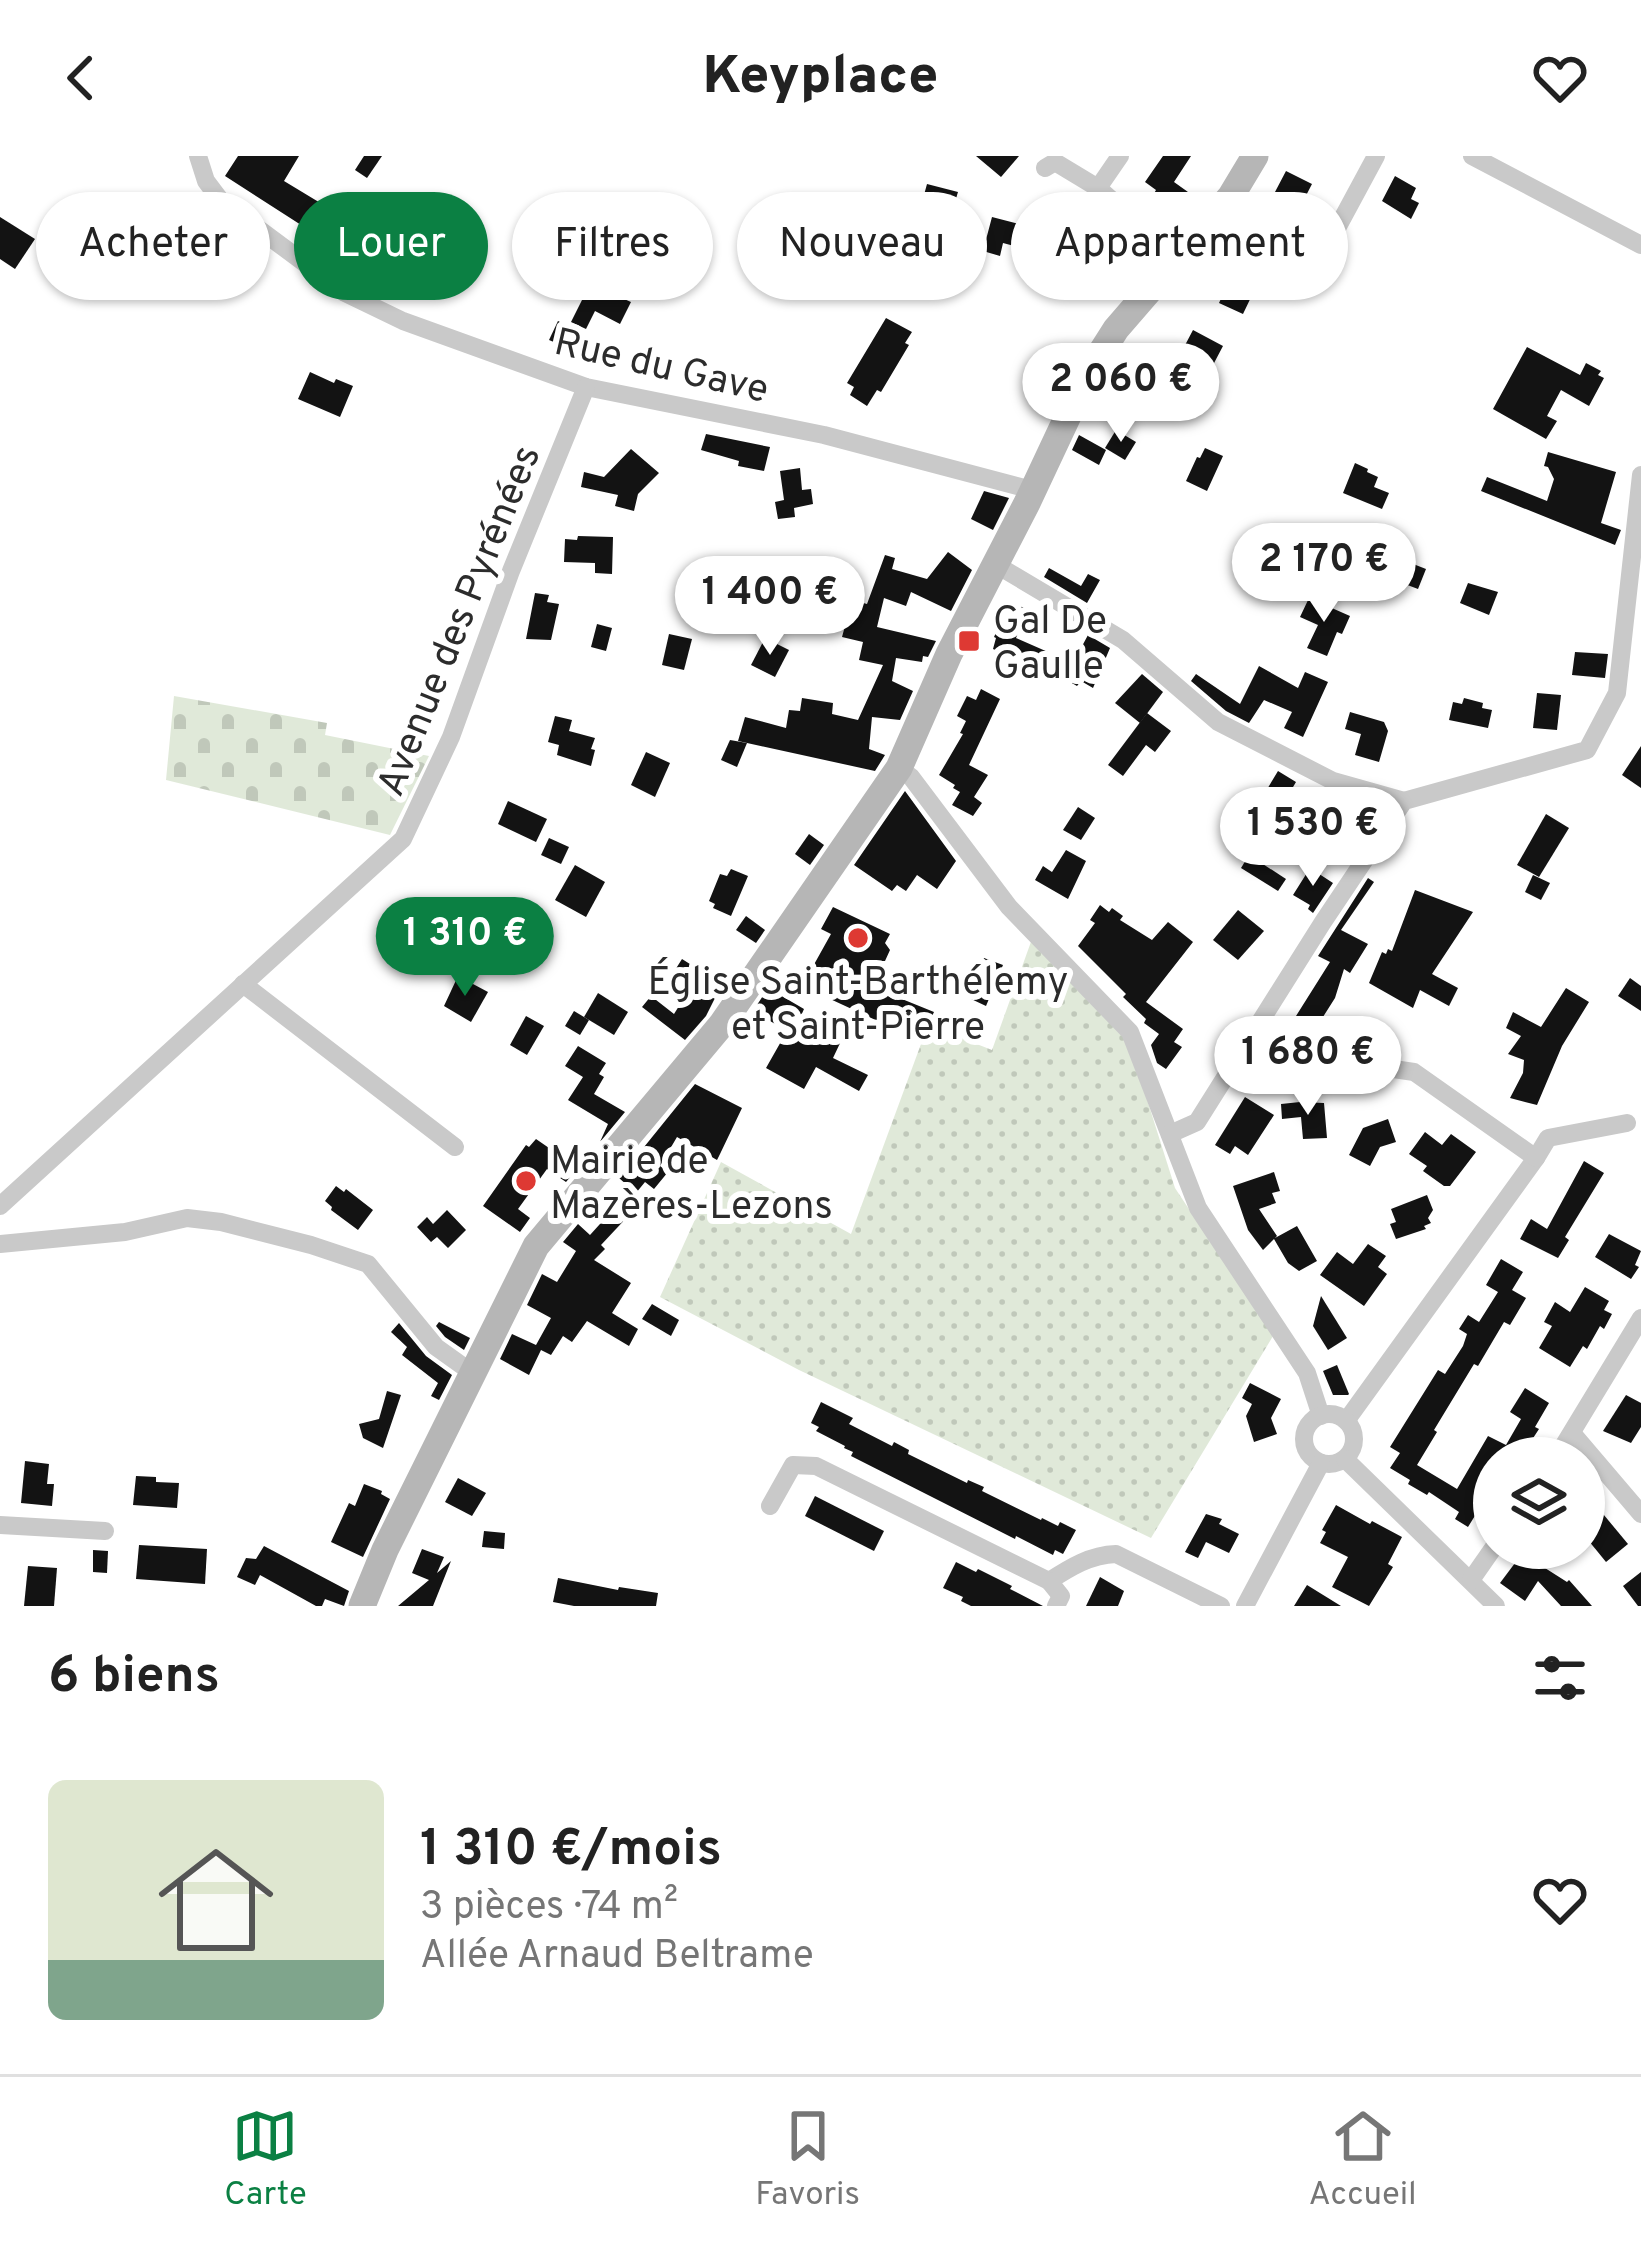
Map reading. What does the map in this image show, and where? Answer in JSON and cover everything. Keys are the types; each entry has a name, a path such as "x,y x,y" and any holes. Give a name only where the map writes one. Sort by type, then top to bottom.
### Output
{"main road":[{"path":"1232,192 1255,156"},
{"path":"362,1606 536,1246 722,1024 899,768 949,654 1088,373 1139,300"}],"street":[{"name":"Rue du Gave","path":"199,156 206,181 221,202 345,293 403,321 586,387 824,435 1032,490"},
{"path":"1098,188 1120,156"},
{"path":"1348,208 1376,156"},
{"path":"1472,156 1641,245"},
{"path":"1046,169 1055,163 1103,192"},
{"name":"Avenue des Pyrénées","path":"0,1206 403,839 451,737 511,571 586,387"},
{"path":"995,564 1123,640 1218,722 1333,781 1404,801 1587,750 1617,693 1641,476"},
{"path":"899,768 1009,907 1130,1032 1198,1208 1306,1373 1321,1416"},
{"path":"1171,1135 1197,1122 1404,801"},
{"path":"243,984 455,1147"},
{"path":"1244,1047 1414,1072 1535,1158"},
{"path":"1346,1421 1548,1138 1627,1123"},
{"path":"0,1244 125,1232 187,1218 311,1245 368,1264 436,1347 472,1372"},
{"path":"1571,1437 1641,1318"},
{"path":"1321,1416 1346,1421 1354,1436 1345,1459 1321,1463 1309,1454 1305,1439 1309,1425 1321,1416"},
{"path":"1573,1434 1641,1514"},
{"path":"1345,1459 1496,1606"},
{"path":"1245,1606 1321,1463"},
{"path":"770,1506 793,1465 816,1466 1048,1581 1060,1596 1056,1606"},
{"path":"0,1525 106,1532"},
{"path":"1048,1581 1099,1555 1116,1554 1221,1606"},
{"path":"1471,1580 1479,1569"}],"green space":[{"path":"174,696 327,723 325,735 429,756 390,835 166,780"},
{"path":"1032,939 1126,1033 1175,1188 1273,1336 1151,1538 799,1370 660,1297 721,1162 851,1234 928,1025 992,1050"}],"building":[{"path":"238,156 299,156 284,181 302,192 294,192 294,220 270,205 270,192 250,192 225,176"},
{"path":"364,156 382,156 367,178 355,170"},
{"path":"976,156 1019,156 1001,177"},
{"path":"1163,156 1191,156 1174,182 1188,192 1155,192 1145,182"},
{"path":"1286,171 1312,184 1308,192 1275,192"},
{"path":"1395,176 1416,188 1411,199 1419,203 1411,219 1382,201"},
{"path":"927,184 958,192 925,192"},
{"path":"0,217 35,239 15,269 0,259"},
{"path":"992,217 1011,222 1011,245 1003,243 1000,256 987,252"},
{"path":"582,300 631,302 620,324 595,311 586,329 571,322"},
{"path":"1220,300 1250,300 1243,314"},
{"path":"886,318 912,332 881,392 877,390 867,406 850,395 854,387 847,383"},
{"path":"558,321 572,328 563,346 549,340"},
{"path":"1193,330 1223,346 1188,408 1156,389 1178,347 1183,349"},
{"path":"1527,347 1580,375 1586,363 1604,378 1589,406 1561,390 1547,416 1557,421 1546,439 1493,409"},
{"path":"310,372 353,386 340,417 298,399"},
{"path":"1116,430 1136,442 1125,460 1105,448"},
{"path":"706,434 770,447 764,471 701,450"},
{"path":"1079,435 1106,450 1099,465 1072,450"},
{"path":"1205,448 1223,456 1207,491 1186,481"},
{"path":"631,449 659,473 638,494 634,511 615,506 618,495 581,487 584,472 604,477"},
{"path":"1548,452 1616,472 1601,523 1621,530 1615,545 1481,491 1487,477 1547,501 1554,479 1544,466"},
{"path":"1355,463 1378,477 1374,487 1389,493 1382,509 1343,493"},
{"path":"800,468 802,490 811,489 813,504 794,508 795,517 778,519 775,502 784,500 780,471"},
{"path":"984,491 1009,498 993,530 971,519"},
{"path":"578,536 613,537 612,574 595,573 595,563 564,562 565,539 577,540"},
{"path":"948,552 972,570 951,611 911,592 906,606 884,598 877,627 936,641 922,662 896,658 892,681 913,691 900,720 872,717 869,749 885,755 875,771 738,741 745,717 786,728 789,710 800,711 802,698 833,703 832,714 858,720 883,665 859,660 863,642 842,637 852,600 867,604 885,555 895,558 892,569 927,579"},
{"path":"1385,553 1426,569 1418,589 1389,578 1382,595 1360,586 1367,568 1377,572"},
{"path":"1049,568 1081,586 1088,574 1100,580 1087,603 1044,577"},
{"path":"1468,583 1498,592 1489,615 1460,603"},
{"path":"535,593 549,595 547,602 559,604 551,640 526,639"},
{"path":"1309,598 1350,616 1327,656 1307,648 1318,625 1300,617"},
{"path":"1010,602 1024,608 1014,631 1016,638 1073,663 1088,635 1110,648 1093,688 1081,681 1077,686 1044,667 1042,671 993,649"},
{"path":"597,624 612,628 606,651 591,647"},
{"path":"669,634 692,639 684,670 662,665"},
{"path":"765,638 789,650 775,677 751,665"},
{"path":"1575,652 1608,654 1605,678 1572,675"},
{"path":"1259,666 1298,688 1305,672 1328,682 1303,737 1284,728 1292,712 1264,700 1249,723 1226,711 1191,681 1196,674 1240,704"},
{"path":"1142,674 1163,692 1140,723 1115,703"},
{"path":"981,689 1000,699 969,765 988,775 974,797 982,803 973,816 952,805 960,792 939,775 963,734 966,721 957,716 967,696 976,700"},
{"path":"1537,693 1561,695 1557,730 1533,728"},
{"path":"1464,698 1492,710 1488,728 1449,720 1453,702 1462,704"},
{"path":"1350,712 1384,722 1388,731 1379,762 1355,755 1361,734 1345,729"},
{"path":"1147,713 1171,731 1155,752 1146,745 1123,776 1108,765"},
{"path":"555,716 572,720 569,731 595,738 591,766 557,755 559,745 548,742"},
{"path":"730,740 747,743 737,767 721,760"},
{"path":"1641,746 1641,788 1622,775"},
{"path":"646,752 670,763 655,797 631,785"},
{"path":"1278,771 1296,782 1283,804 1352,845 1367,805 1382,809 1348,860 1326,847 1319,857 1274,831 1281,820 1257,806"},
{"path":"905,791 956,861 937,889 917,875 906,891 897,885 892,891 854,865"},
{"path":"508,801 547,819 536,842 498,824"},
{"path":"1078,807 1095,818 1081,840 1063,830"},
{"path":"1546,814 1569,828 1539,877 1517,865"},
{"path":"809,834 824,845 810,865 795,854"},
{"path":"549,838 569,847 561,864 541,855"},
{"path":"1066,850 1086,861 1068,899 1035,880 1043,866 1052,872"},
{"path":"1249,855 1286,879 1278,891 1241,868"},
{"path":"575,865 605,882 586,917 555,900"},
{"path":"1310,868 1333,883 1313,913 1310,905 1293,895"},
{"path":"731,869 748,876 731,916 709,901 720,874 727,876"},
{"path":"1533,875 1550,883 1541,900 1525,892"},
{"path":"1368,878 1374,882 1341,930 1368,944 1350,973 1344,969 1335,998 1316,1028 1296,1016 1330,962 1318,956"},
{"path":"1415,890 1473,912 1432,974 1458,988 1449,1006 1420,990 1413,1008 1369,983 1382,952 1392,951"},
{"path":"420,901 448,909 468,928 457,939 463,943 453,960 438,951 446,939 433,926 414,921"},
{"path":"1100,905 1109,912 1112,908 1123,916 1120,920 1152,940 1168,922 1193,942 1146,1002 1183,1029 1174,1042 1182,1047 1166,1069 1157,1063 1151,1045 1159,1034 1078,946 1095,923 1090,920"},
{"path":"833,907 890,934 885,961 876,961 864,984 934,1012 921,1041 802,986 831,934 821,929"},
{"path":"1238,910 1264,931 1238,960 1213,940"},
{"path":"746,916 765,930 756,943 736,930"},
{"path":"984,958 1003,965 986,1006 969,998"},
{"path":"682,959 701,971 697,978 718,992 706,1016 685,1040 642,1007 651,996 674,1014 689,990 670,978"},
{"path":"458,976 488,992 471,1022 444,1006"},
{"path":"1630,978 1641,986 1641,1011 1618,996"},
{"path":"768,988 804,1009 800,1018 842,1039 833,1058 868,1075 859,1091 816,1067 804,1089 766,1068 787,1031 753,1011"},
{"path":"1566,988 1589,1002 1562,1046 1537,1105 1510,1098 1524,1060 1508,1054 1521,1036 1506,1028 1513,1012 1541,1027"},
{"path":"598,993 628,1012 614,1035 584,1017"},
{"path":"574,1011 589,1020 580,1035 565,1026"},
{"path":"526,1016 544,1026 527,1055 510,1045"},
{"path":"578,1046 606,1063 594,1094 625,1112 600,1142 608,1124 568,1100 583,1077 565,1066"},
{"path":"695,1084 742,1108 717,1160 677,1137 660,1166 668,1172 654,1189 645,1182 636,1193 619,1178"},
{"path":"1245,1097 1274,1115 1248,1155 1235,1146 1230,1154 1215,1145"},
{"path":"1324,1103 1327,1138 1303,1139 1301,1117 1282,1119 1281,1104"},
{"path":"1388,1119 1396,1142 1380,1147 1370,1166 1349,1155 1363,1128"},
{"path":"1425,1132 1442,1145 1451,1134 1476,1152 1450,1186 1423,1171 1427,1166 1409,1154"},
{"path":"536,1139 578,1168 566,1182 547,1169 518,1209 530,1218 520,1232 483,1206 526,1145"},
{"path":"1584,1161 1604,1173 1565,1237 1569,1240 1558,1258 1520,1239 1531,1219 1547,1229"},
{"path":"1274,1172 1280,1191 1272,1193 1276,1203 1259,1209 1275,1238 1297,1226 1317,1261 1299,1271 1288,1263 1274,1239 1263,1250 1248,1230 1233,1186"},
{"path":"336,1186 373,1210 358,1230 325,1201"},
{"path":"1427,1195 1433,1210 1428,1218 1431,1223 1396,1239 1391,1209"},
{"path":"619,1203 631,1213 601,1245 605,1249 594,1260 631,1283 612,1313 638,1329 629,1346 587,1321 572,1342 563,1336 551,1355 541,1350 529,1375 500,1359 512,1334 536,1345 551,1318 527,1305 542,1274 557,1282 576,1251 563,1242 578,1224 590,1235"},
{"path":"447,1210 466,1230 448,1248 437,1237 431,1242 417,1227 427,1217 433,1224"},
{"path":"1609,1234 1641,1251 1631,1279 1595,1257"},
{"path":"1368,1244 1386,1256 1378,1267 1387,1274 1364,1306 1320,1275 1337,1252 1353,1264"},
{"path":"1501,1259 1523,1272 1512,1290 1526,1298 1510,1325 1504,1322 1478,1366 1474,1364 1417,1465 1457,1489 1473,1462 1473,1519 1468,1527 1455,1519 1459,1512 1408,1484 1410,1480 1390,1468 1400,1453 1390,1447 1438,1370 1445,1374 1463,1346 1467,1334 1459,1329 1468,1315 1479,1322 1498,1292 1486,1285"},
{"path":"1585,1287 1609,1301 1604,1310 1612,1314 1570,1367 1539,1348 1552,1326 1544,1322 1555,1302 1570,1312"},
{"path":"1321,1296 1347,1338 1328,1350 1313,1326"},
{"path":"652,1304 679,1320 671,1336 642,1319"},
{"path":"439,1322 470,1338 464,1350 445,1337 436,1326"},
{"path":"399,1323 426,1356 452,1375 439,1400 431,1396 438,1383 402,1355 407,1347 391,1332"},
{"path":"1337,1365 1348,1395 1333,1395 1323,1371"},
{"path":"1250,1383 1281,1399 1271,1418 1277,1434 1254,1442 1246,1416 1252,1404 1242,1398"},
{"path":"1525,1388 1549,1403 1535,1427 1539,1429 1534,1437 1511,1437 1521,1419 1510,1412"},
{"path":"387,1391 401,1395 383,1448 363,1438 359,1424 379,1419"},
{"path":"1626,1395 1641,1403 1641,1427 1631,1443 1603,1431"},
{"path":"821,1402 853,1418 849,1424 892,1446 894,1442 909,1450 908,1454 984,1487 982,1491 1041,1520 1076,1530 1063,1554 1055,1550 1053,1555 1015,1539 851,1456 853,1452 816,1431 819,1427 811,1423"},
{"path":"25,1461 49,1464 52,1506 21,1503"},
{"path":"136,1476 179,1483 177,1508 133,1505"},
{"path":"458,1478 486,1493 472,1516 445,1502"},
{"path":"364,1484 390,1499 363,1557 331,1542 349,1503 355,1506"},
{"path":"815,1496 884,1531 874,1551 805,1516"},
{"path":"1336,1505 1402,1537 1388,1564 1393,1567 1369,1606 1332,1587 1348,1557 1320,1543"},
{"path":"1206,1514 1222,1519 1219,1524 1239,1534 1229,1553 1206,1542 1198,1558 1185,1552"},
{"path":"1605,1516 1628,1544 1605,1561"},
{"path":"484,1531 505,1533 504,1549 482,1547"},
{"path":"139,1545 207,1549 205,1584 136,1579"},
{"path":"264,1546 349,1591 344,1606 325,1599 322,1606 316,1606 260,1575 255,1585 237,1577 246,1558 256,1559"},
{"path":"422,1549 444,1557 437,1573 451,1561 433,1606 398,1606 429,1580 412,1573"},
{"path":"93,1550 108,1551 107,1573 93,1572"},
{"path":"956,1562 1012,1586 1010,1589 1043,1606 971,1606 961,1601 963,1597 943,1588"},
{"path":"28,1566 57,1568 54,1606 24,1606"},
{"path":"1510,1569 1547,1569 1569,1580 1592,1606 1561,1606 1538,1581 1525,1601 1500,1583"},
{"path":"1641,1572 1641,1606 1638,1606 1623,1586"},
{"path":"1100,1577 1124,1591 1118,1606 1086,1606"},
{"path":"558,1578 658,1593 656,1606 553,1602"},
{"path":"1307,1585 1341,1606 1294,1606"}],"place":[{"name":"Gal De Gaulle","path":"969,641"},
{"name":"Église Saint-Barthélemy et Saint-Pierre","path":"858,938"},
{"name":"Mairie de Mazères-Lezons","path":"526,1181"}]}
